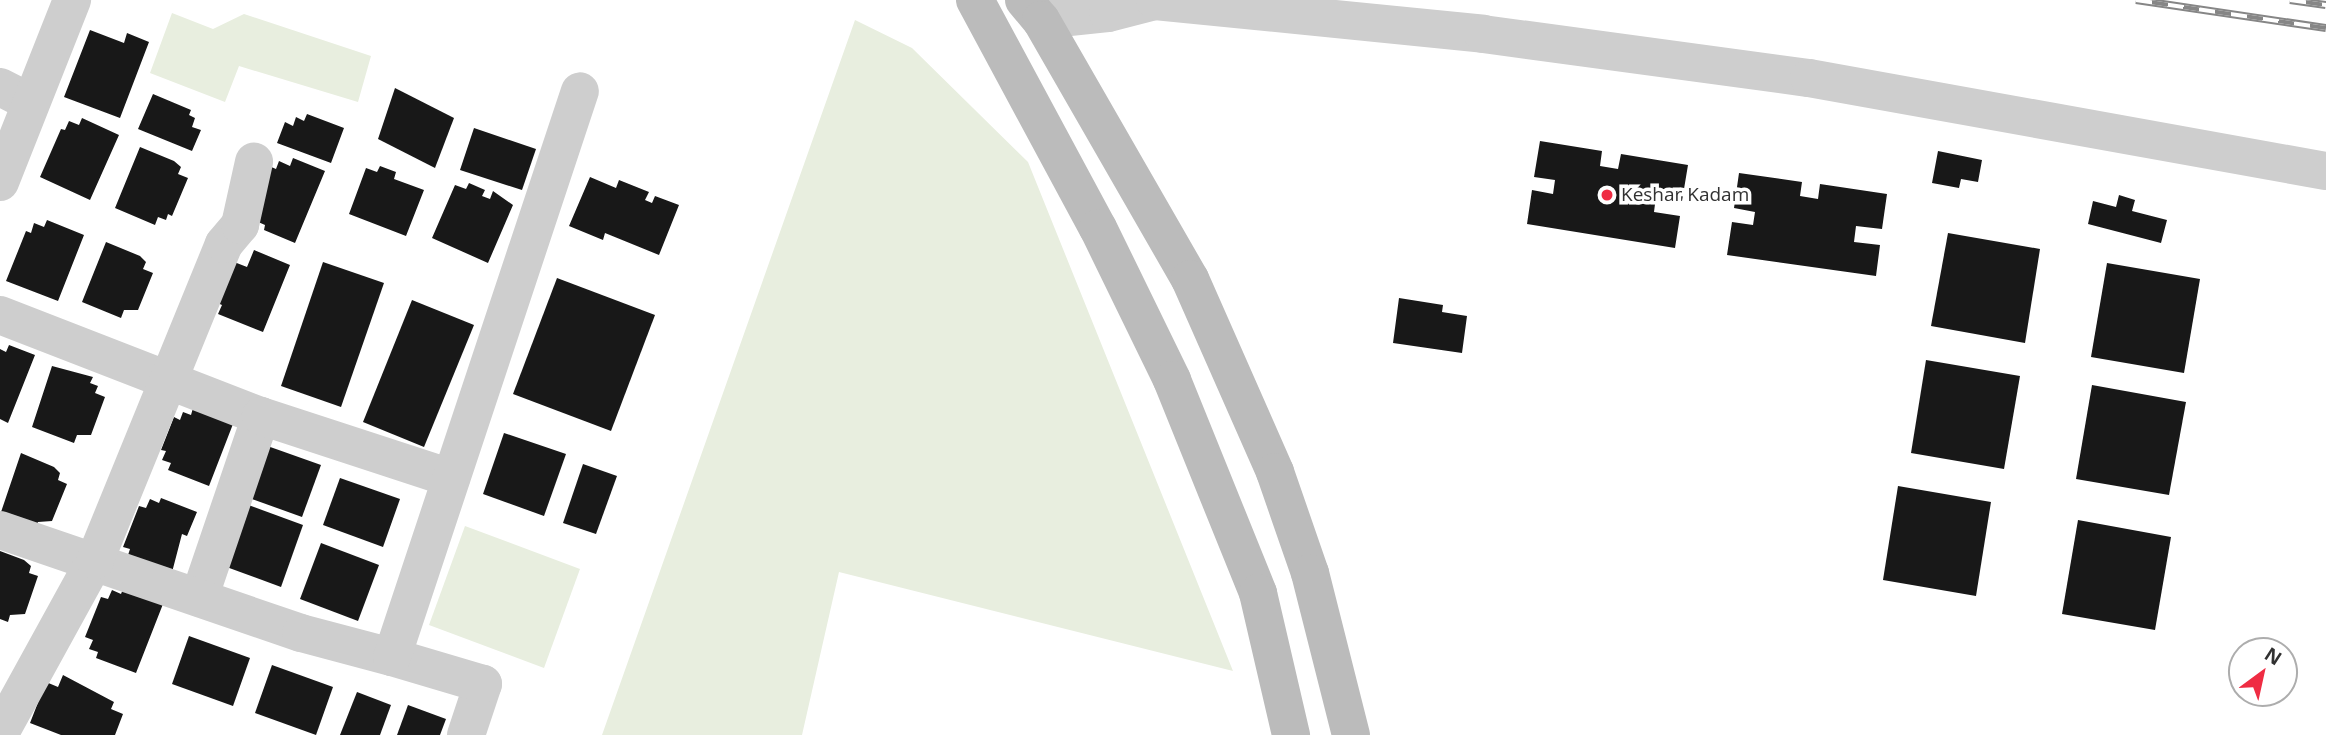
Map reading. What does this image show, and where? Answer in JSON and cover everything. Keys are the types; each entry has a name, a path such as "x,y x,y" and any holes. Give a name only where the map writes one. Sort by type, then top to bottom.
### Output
{"street":[{"path":"0,182 15,94 72,0"},
{"path":"975,0 1098,228 1172,380 1258,593 1292,735"},
{"path":"1033,10 1108,13 1155,1 1483,34 1809,78 2326,171"},
{"path":"1033,10 1190,279 1275,472 1310,573 1351,735"},
{"path":"392,657 580,91"},
{"path":"0,733 95,560 172,381 224,244 240,225 254,162"},
{"path":"0,315 261,415 452,478"},
{"path":"199,598 261,415"},
{"path":"0,530 95,560 301,633 483,684 466,735"}],"green space":[{"path":"172,13 213,29 244,14 371,56 358,102 239,66 225,102 150,73"},
{"path":"855,20 912,48 1028,162 1233,671 839,572 802,735 602,735"},
{"path":"465,526 580,569 544,668 429,625"}],"building":[{"path":"90,30 124,43 127,33 149,42 120,118 64,97"},
{"path":"395,88 454,118 435,168 378,139"},
{"path":"153,94 191,110 189,115 195,118 192,127 201,130 192,151 138,129"},
{"path":"307,114 344,128 331,163 277,143 285,122 293,126 296,117 304,121"},
{"path":"82,118 119,135 90,200 40,177 61,129 65,130 69,121 79,125"},
{"path":"474,128 536,149 522,190 460,170"},
{"name":"Keshar Kadam","path":"1540,141 1602,151 1600,166 1618,169 1621,154 1688,165 1682,201 1656,196 1654,212 1680,216 1675,248 1527,224 1532,190 1553,194 1555,180 1534,177"},
{"path":"140,147 174,161 181,167 178,174 188,178 172,216 168,214 166,220 158,217 155,225 115,208"},
{"path":"1938,151 1982,160 1978,182 1961,179 1959,188 1932,183"},
{"path":"293,158 325,171 295,243 264,230 265,225 256,221 269,166 276,169 279,161 290,166"},
{"path":"380,166 396,172 394,179 424,190 406,236 349,214 366,168 377,172"},
{"path":"1739,173 1802,182 1800,196 1818,199 1820,184 1887,194 1882,229 1856,226 1854,242 1880,245 1876,276 1727,255 1732,222 1753,225 1755,212 1734,208"},
{"path":"590,177 616,188 619,180 649,192 645,200 652,203 655,196 679,205 659,255 605,233 603,240 569,226"},
{"path":"469,183 485,190 482,196 490,199 493,191 513,205 488,263 432,238 455,185 466,189"},
{"path":"2119,195 2135,200 2132,211 2167,220 2161,243 2088,224 2093,201 2116,207"},
{"path":"47,220 84,235 58,301 6,281 26,231 31,233 34,223 44,227"},
{"path":"1948,233 2040,249 2025,343 1931,326"},
{"path":"106,242 140,256 146,262 143,269 153,273 138,310 124,310 121,318 82,302"},
{"path":"254,250 290,265 263,332 218,314 222,305 213,301 229,260 247,267"},
{"path":"323,262 384,283 341,407 281,386"},
{"path":"2107,263 2200,279 2184,373 2091,357"},
{"path":"557,278 655,315 611,431 513,394"},
{"path":"1399,298 1443,305 1442,312 1467,316 1462,353 1393,343"},
{"path":"412,300 474,325 424,447 363,422"},
{"path":"9,345 35,355 8,423 0,419 0,349 6,352"},
{"path":"1926,360 2020,376 2004,469 1911,453"},
{"path":"52,366 93,377 90,383 98,386 95,393 105,397 91,435 77,435 74,443 32,427"},
{"path":"2092,385 2186,402 2169,495 2076,479"},
{"path":"193,408 233,424 209,486 168,470 171,463 162,460 166,451 161,450 174,417 180,420 183,412 191,415"},
{"path":"504,433 566,454 544,516 483,494"},
{"path":"259,443 321,465 302,517 241,495"},
{"path":"21,453 54,467 60,473 58,480 67,484 52,521 38,522 35,529 0,515"},
{"path":"583,464 617,476 596,534 563,523"},
{"path":"340,478 400,499 383,547 323,525"},
{"path":"1898,486 1991,502 1976,596 1883,580"},
{"path":"161,498 197,512 187,536 182,534 170,580 127,558 130,549 123,547 139,506 146,508 150,499 159,503"},
{"path":"243,503 303,525 281,587 221,565"},
{"path":"2078,520 2171,537 2155,630 2062,614"},
{"path":"321,543 379,565 358,621 300,599"},
{"path":"0,551 24,560 31,566 29,573 38,576 25,614 10,615 8,622 0,619"},
{"path":"123,589 163,604 136,673 96,658 98,652 89,649 93,640 85,637 101,597 108,599 112,590 121,594"},
{"path":"189,636 250,658 233,706 172,684"},
{"path":"272,665 333,687 316,735 255,713"},
{"path":"63,675 114,702 111,709 123,714 115,735 61,735 30,723 46,682 58,687"},
{"path":"357,692 391,705 380,735 340,735"},
{"path":"408,705 446,719 440,735 397,735"}],"railway":[{"path":"2136,0 2326,28"},
{"path":"2290,0 2326,5"}],"place":[{"name":"Keshar Kadam","path":"1607,195"}]}
